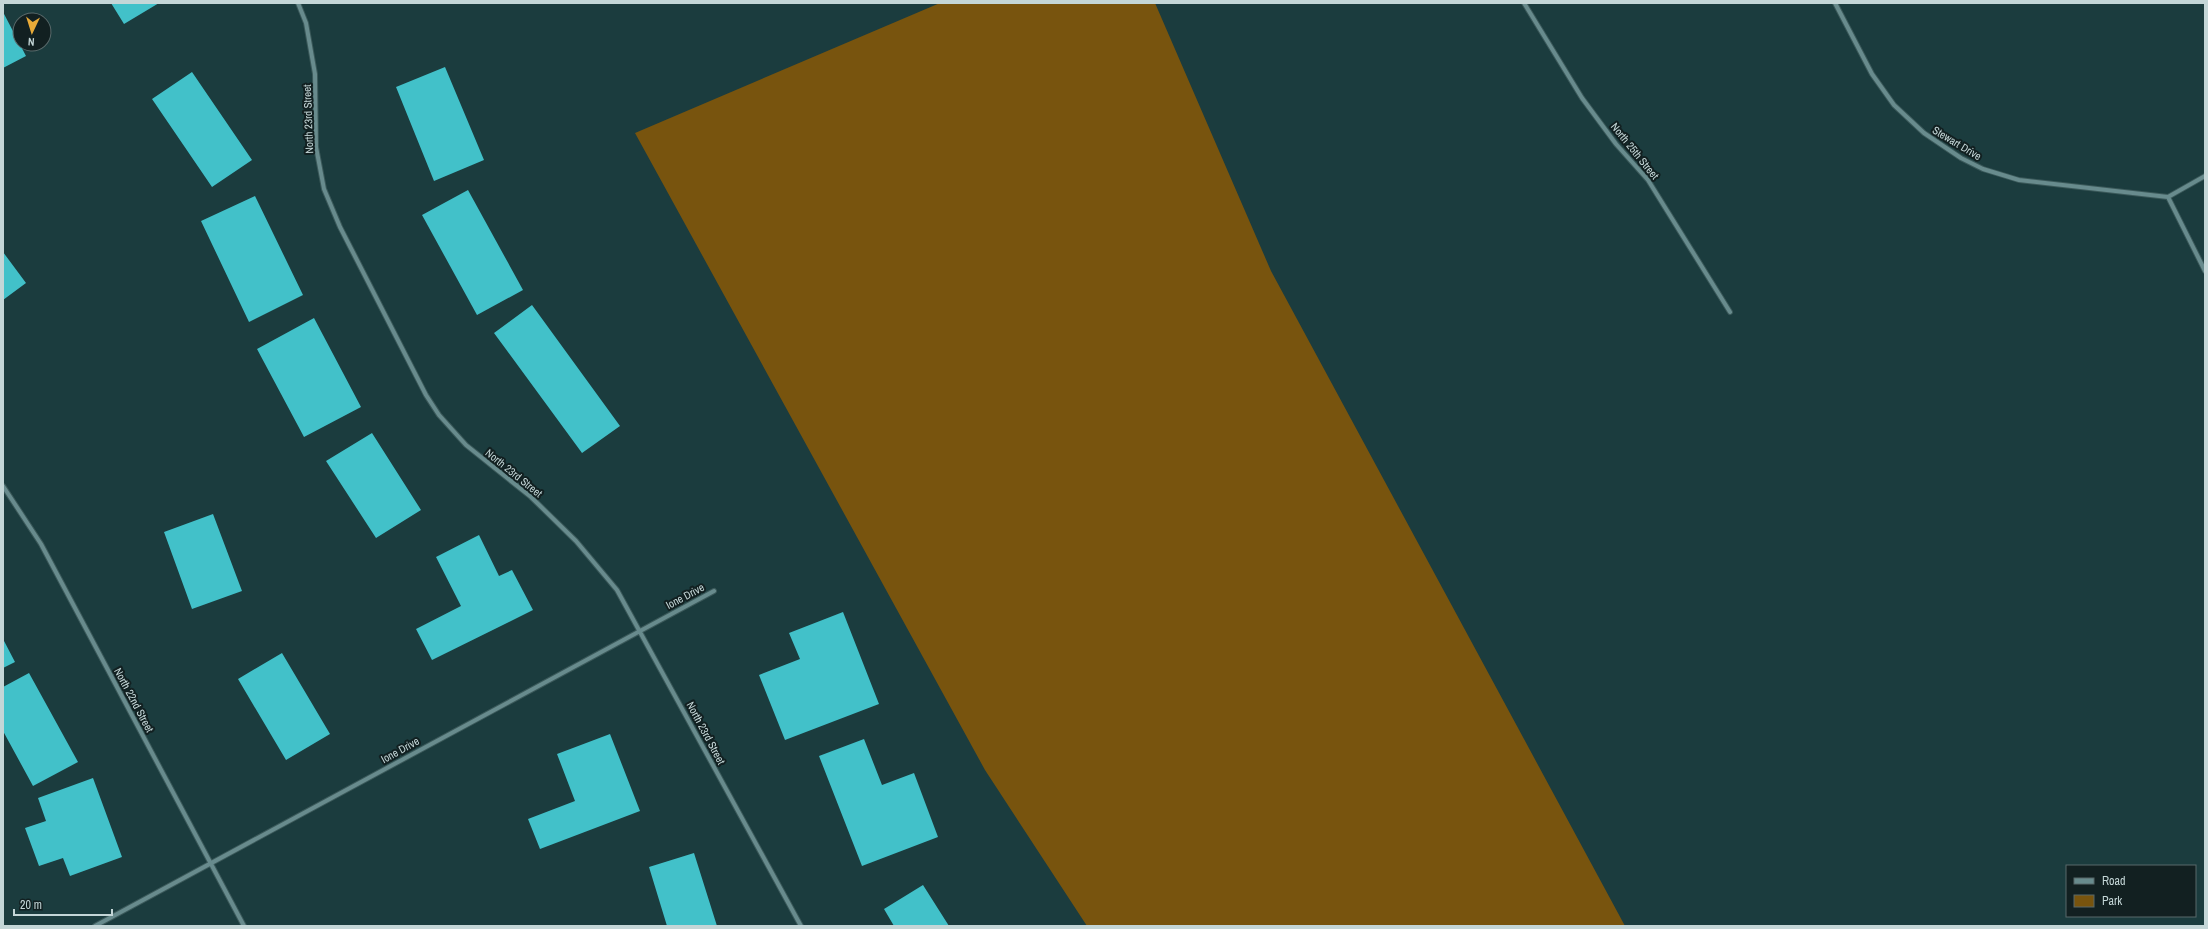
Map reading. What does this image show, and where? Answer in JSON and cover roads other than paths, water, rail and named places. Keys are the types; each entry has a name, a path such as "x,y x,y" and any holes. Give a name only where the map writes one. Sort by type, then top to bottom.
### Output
{"street":[{"name":"North 23rd Street","path":"298,3 306,23 315,74 316,147 324,189 340,227 426,395 439,415 466,445 530,497 576,541 618,590 800,926"},
{"name":"North 25th Street","path":"1524,3 1582,98 1616,144 1648,180 1730,312"},
{"name":"Stewart Drive","path":"1835,3 1872,74 1894,105 1924,133 1961,158 1983,170 2019,180 2168,196"},
{"path":"2205,176 2168,196 2205,271"},
{"name":"North 22nd Street","path":"3,486 41,544 244,926"},
{"name":"Ione Drive","path":"94,926 714,591"}]}
